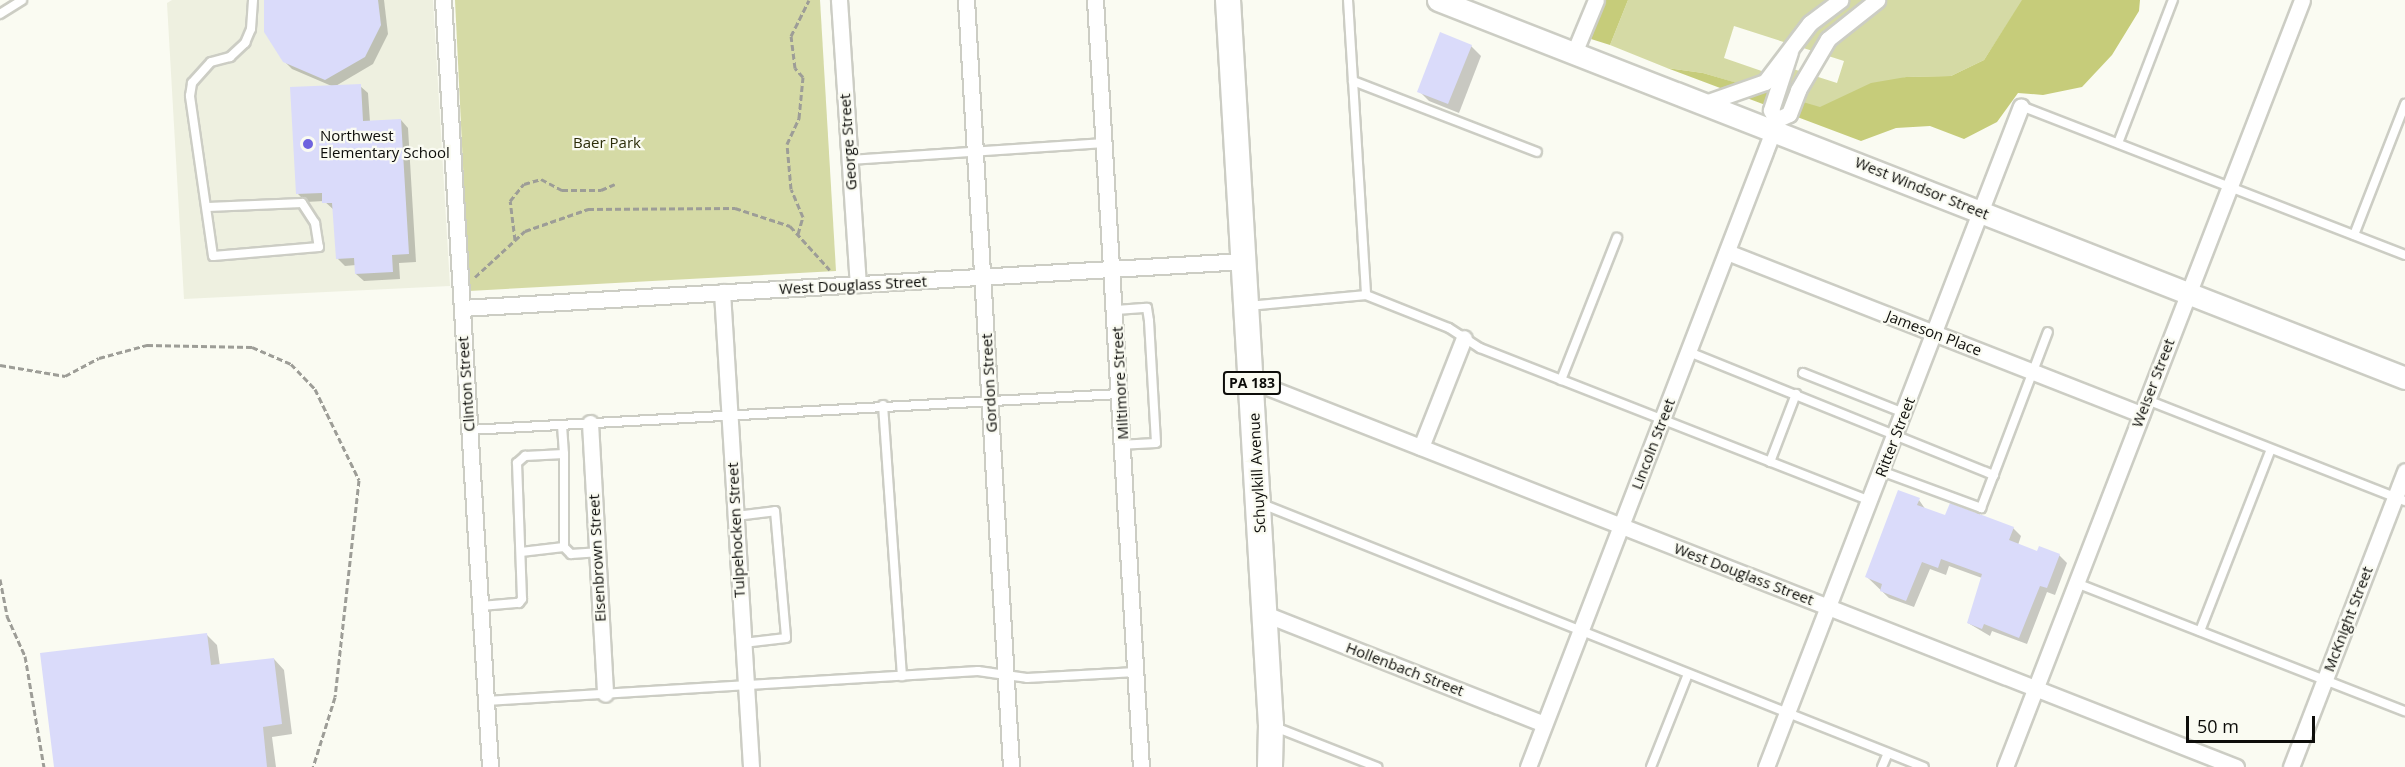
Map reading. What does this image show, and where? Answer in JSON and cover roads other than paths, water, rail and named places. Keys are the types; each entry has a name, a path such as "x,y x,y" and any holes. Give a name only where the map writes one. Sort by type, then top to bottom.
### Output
{"main road":[{"name":"Schuylkill Avenue","path":"1228,0 1265,614 1271,725 1270,767"},
{"name":"West Windsor Street","path":"1438,0 1705,103 1774,125 1980,212 2405,378"}],"street":[{"name":"Clinton Street","path":"444,0 490,767"},
{"name":"George Street","path":"839,0 850,160 851,285"},
{"name":"Gordon Street","path":"966,0 1011,767"},
{"name":"Miltimore Street","path":"1095,0 1116,310 1141,767"},
{"path":"1575,53 1596,0"},
{"name":"Lincoln Street","path":"1705,103 1765,82 1810,23 1840,0"},
{"name":"Lincoln Street","path":"1774,125 1789,114 1798,90 1828,39 1877,0"},
{"name":"Weiser Street","path":"2005,767 2189,293 2297,1"},
{"name":"Lincoln Street","path":"1528,767 1663,420 1774,125 1771,110 1790,52"},
{"name":"Ritter Street","path":"1766,767 2021,106"},
{"name":"Jameson Place","path":"1727,252 2034,372 2144,407"},
{"name":"West Douglass Street","path":"462,308 1245,261"},
{"name":"Tulpehocken Street","path":"722,292 751,767"},
{"path":"1421,447 1464,338"},
{"name":"West Douglass Street","path":"1252,381 2236,767"},
{"name":"Eisenbrown Street","path":"590,423 605,694"},
{"name":"McKnight Street","path":"2291,767 2324,680 2400,499 2405,471"},
{"name":"Hollenbach Street","path":"1265,614 1544,724"}],"lane":[{"path":"0,14 22,0"},
{"path":"208,207 302,203 315,223 319,247 213,256 208,207 190,96 192,83 211,62 230,57 245,43 251,28 253,0"},
{"path":"1348,0 1366,295"},
{"path":"2118,143 2173,0"},
{"path":"1353,81 1537,152"},
{"path":"2354,235 2405,104"},
{"path":"2021,106 2405,255"},
{"path":"850,160 1104,143"},
{"path":"1561,380 1617,238"},
{"path":"1248,306 1366,295 1464,338 1480,348 1869,501"},
{"path":"1116,310 1147,308 1156,443 1123,445"},
{"path":"1881,471 1981,508 2048,332"},
{"path":"1689,352 1994,474"},
{"path":"1803,373 1904,413"},
{"path":"469,430 883,405 1120,394"},
{"path":"1770,462 1796,394"},
{"path":"883,405 902,676"},
{"path":"2144,407 2271,449 2400,499"},
{"path":"562,425 564,547 571,554 597,552"},
{"path":"2200,631 2271,449"},
{"path":"481,606 519,603 522,599 517,463 525,456 564,454"},
{"path":"1258,503 1924,767"},
{"path":"735,516 775,511 786,638 743,643"},
{"path":"521,552 564,547"},
{"path":"2076,583 2405,711"},
{"path":"486,701 978,671 1026,678 1136,672"},
{"path":"1651,767 1688,674"},
{"path":"1271,725 1377,767"},
{"path":"1882,767 1888,753"}],"place":[{"name":"Northwest Elementary School","path":"308,144"}],"park label":[{"name":"Baer Park","path":"607,143"}]}
